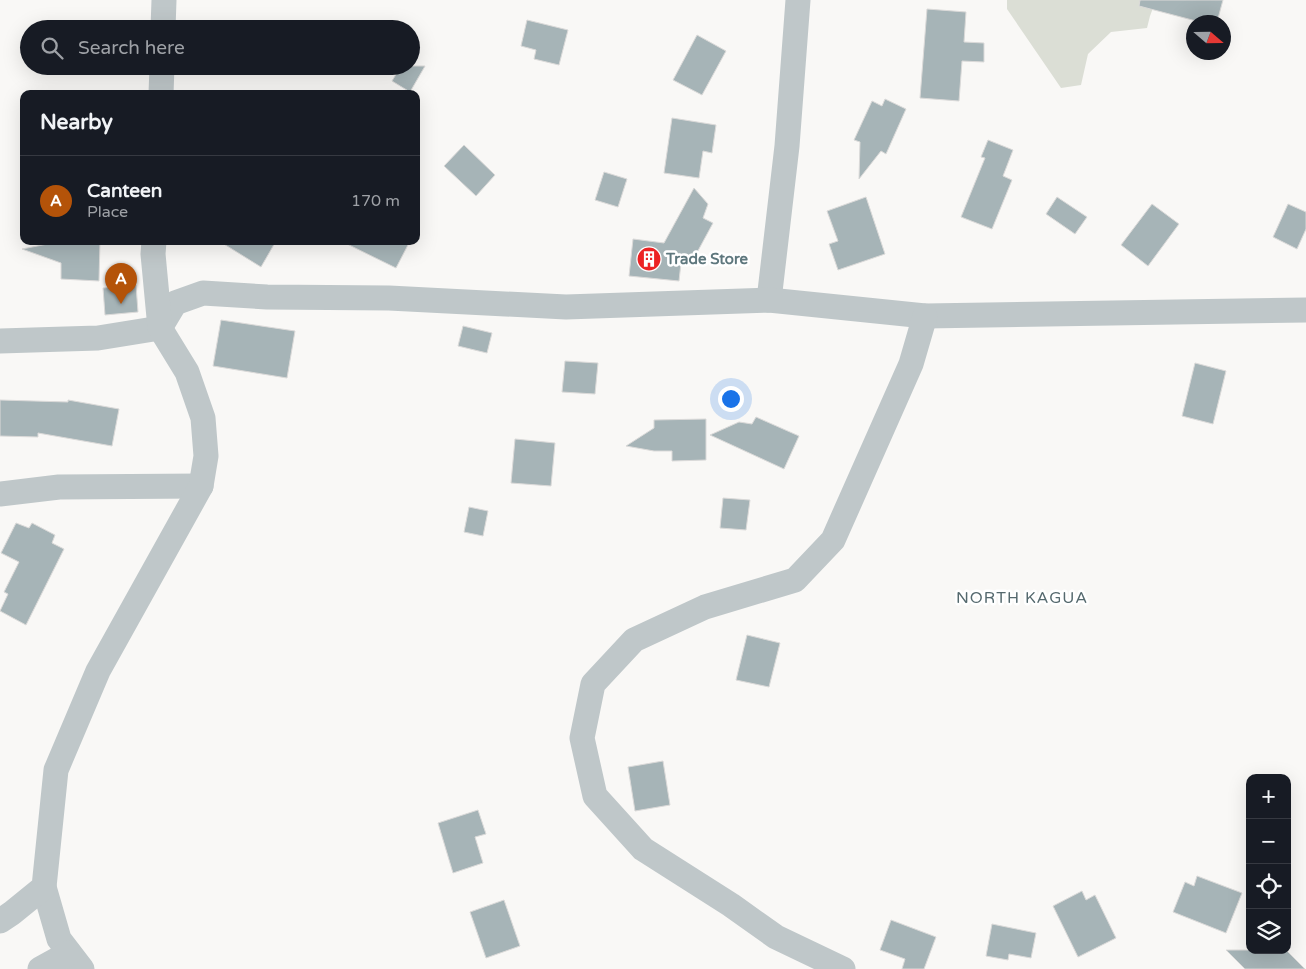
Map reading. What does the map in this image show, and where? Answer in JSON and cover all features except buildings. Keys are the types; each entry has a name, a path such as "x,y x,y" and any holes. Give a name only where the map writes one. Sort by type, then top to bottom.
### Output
{"street":[{"path":"163,20 164,0"},
{"path":"769,300 787,146 798,0"},
{"path":"161,90 162,75"},
{"path":"40,969 76,961 59,940 44,887 56,770 98,671 201,486 206,456 203,418 187,372 160,328 154,245"},
{"path":"0,341 98,338 160,328 175,303 203,293 267,297 389,298 566,307 769,300 925,316 1306,310"},
{"path":"843,969 776,937 731,905 642,849 595,796 582,738 593,684 634,640 705,607 795,580 833,540 911,364 925,316"},
{"path":"0,494 59,487 201,486"},
{"path":"0,920 12,913 44,887"}],"shaded area":[{"path":"1007,0 1156,0 1147,28 1111,32 1088,54 1081,85 1061,88 1007,9"}],"place":[{"name":"Trade Store","path":"649,259"},
{"name":"Canteen","path":"121,304"}],"district":[{"name":"NORTH KAGUA","path":"1022,598"}]}
